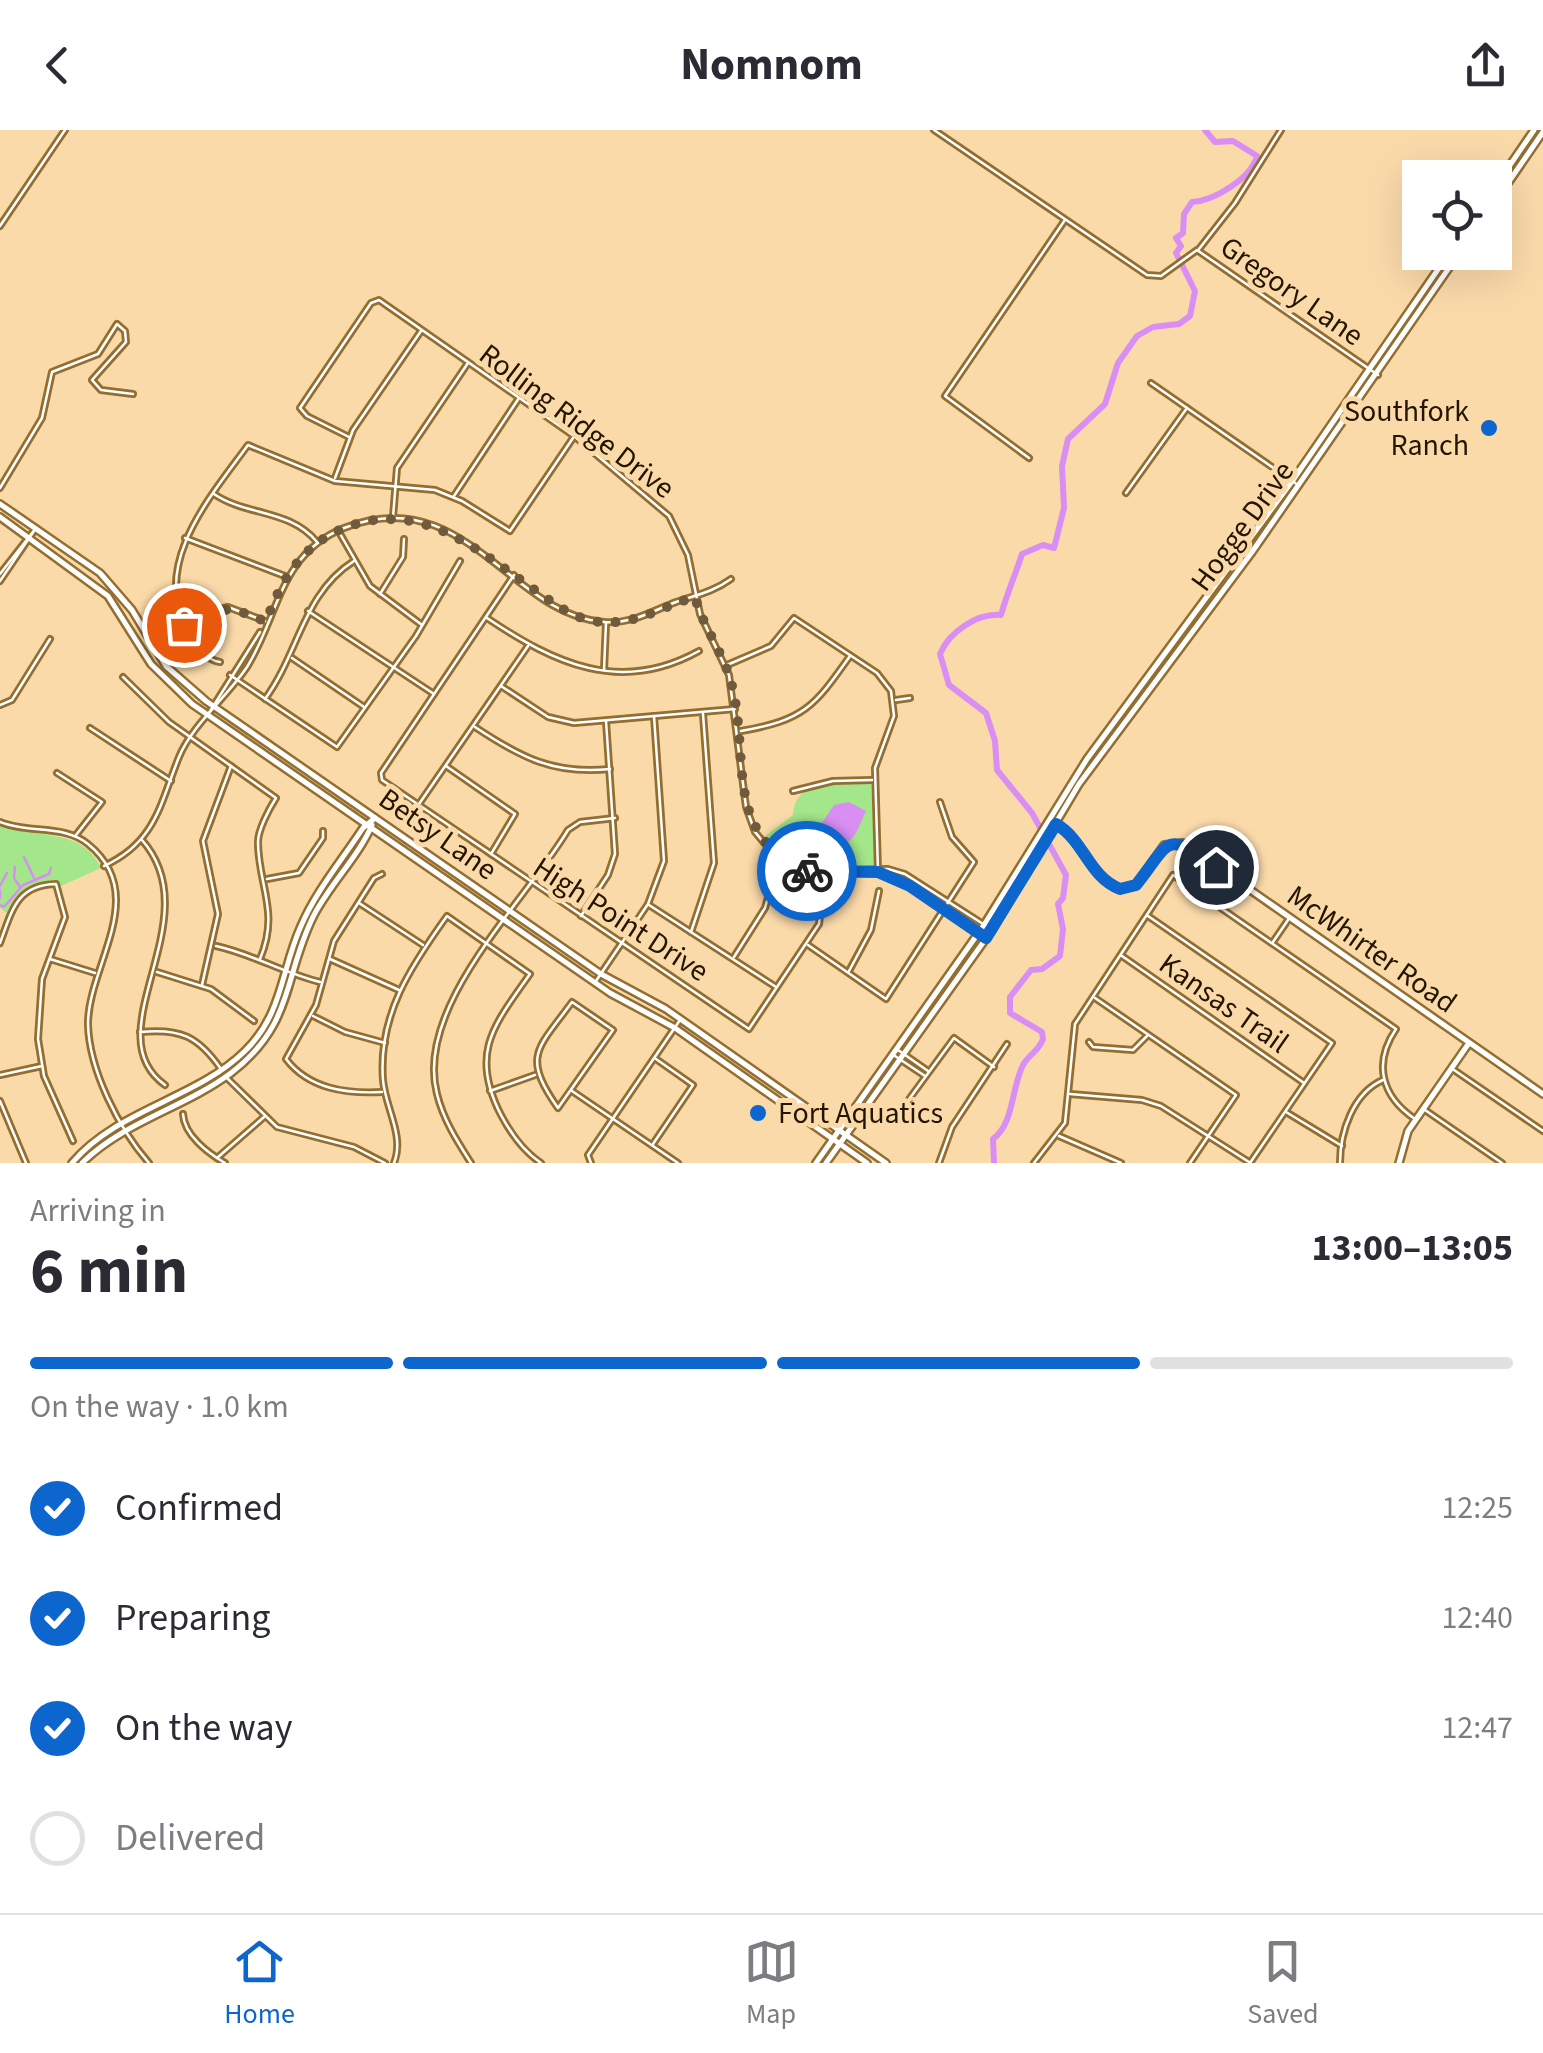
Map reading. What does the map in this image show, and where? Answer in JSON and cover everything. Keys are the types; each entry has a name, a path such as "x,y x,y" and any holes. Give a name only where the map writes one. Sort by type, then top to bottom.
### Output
{"main road":[{"path":"1512,162 1534,130"},
{"path":"1512,177 1543,132"},
{"name":"Hogge Drive","path":"835,1142 838,1131 984,925 1048,822 1149,675 1372,370 1438,270"},
{"name":"Hogge Drive","path":"835,1142 845,1136 903,1057 992,930 1079,784 1300,486 1448,270"},
{"name":"Betsy Lane","path":"0,504 108,581 166,666 211,704 601,974 681,1019 886,1163"},
{"name":"Betsy Lane","path":"0,516 108,596 164,679 208,715 595,982 675,1028 867,1163"},
{"path":"1229,569 1236,574"},
{"path":"1149,675 1156,680"},
{"path":"72,1163 125,1125 223,1073 259,1034 292,975 305,917 375,818"},
{"name":"McWhirter Road","path":"1048,822 1075,837 1094,870 1114,887 1136,885 1162,847 1177,841 1543,1094"},
{"path":"429,868 435,859"},
{"path":"1399,1163 1416,1120 1468,1042"},
{"path":"732,1068 738,1060"},
{"path":"783,1106 790,1097"},
{"path":"82,1163 125,1125"},
{"path":"816,1163 835,1142"},
{"path":"826,1163 835,1142"}],"street":[{"path":"0,226 66,130"},
{"name":"Gregory Lane","path":"934,130 1152,277 1161,276 1197,250 1378,375"},
{"path":"1197,250 1238,198 1280,130"},
{"path":"1029,458 945,396 1065,219"},
{"name":"Rolling Ridge Drive","path":"349,437 302,413 302,403 371,304 381,301 574,436 646,492 668,516 688,556 695,597 726,665 736,708 746,807 755,832 790,864 825,873 905,874 992,930"},
{"path":"0,488 42,418 52,372 98,354 117,324 126,330 126,342 94,376 93,383 102,390 134,394"},
{"path":"335,481 349,437 422,330"},
{"path":"393,518 392,485 401,460 469,362"},
{"path":"1151,383 1300,486"},
{"path":"454,497 519,398"},
{"path":"1126,493 1188,407"},
{"path":"220,662 200,649 181,618 176,582 185,538 250,444 293,468 335,481 392,485 454,497 510,531 574,436"},
{"path":"214,494 234,506 293,522 318,543"},
{"path":"104,866 141,838 161,810 178,757 238,680 286,576 318,543 338,530 393,518 450,532 568,612 606,622 640,619 731,579"},
{"path":"0,581 36,528"},
{"path":"338,530 354,562 379,595 423,626"},
{"path":"185,538 286,576"},
{"path":"379,595 403,557 404,539"},
{"path":"0,574 17,555"},
{"path":"230,675 333,746 342,742 423,626 460,560"},
{"path":"266,699 291,658 308,611 328,580 354,562"},
{"path":"308,611 435,695 514,576"},
{"path":"181,618 228,607 266,622"},
{"path":"486,617 528,646 568,665 604,671 658,667 699,652"},
{"path":"726,665 772,646 794,618 886,682 894,700 894,716 877,756 874,780 878,872 986,938"},
{"path":"604,671 606,622"},
{"path":"208,715 211,704 263,630"},
{"path":"0,705 12,700 50,639"},
{"path":"418,805 528,646"},
{"path":"739,731 780,724 815,706 850,656"},
{"path":"291,658 366,708"},
{"path":"123,677 191,737 276,798 257,840 266,880 268,931 260,959"},
{"path":"501,686 553,718 579,723 736,708"},
{"name":"High Point Drive","path":"435,695 383,770 382,780 621,946 749,1029 778,988"},
{"path":"894,700 910,698"},
{"path":"691,932 714,863 703,712"},
{"path":"595,982 657,886 666,840 654,716"},
{"path":"580,917 612,868 615,818 606,721"},
{"path":"474,726 538,764 574,771 610,769"},
{"path":"90,728 172,782"},
{"path":"202,985 214,946 218,914 203,841 232,765"},
{"path":"446,765 514,813 513,823 490,856"},
{"path":"56,774 102,802 76,836"},
{"path":"794,792 833,781 874,780"},
{"path":"808,945 886,998 974,862 952,836 940,802"},
{"path":"463,1163 470,1161 448,1124 436,1092 434,1056 450,1003 574,824 615,818"},
{"path":"0,822 26,831 76,836 92,848 104,866 114,893 116,919 89,1004 90,1046 125,1125 149,1163"},
{"path":"266,880 299,873 323,838 322,831"},
{"path":"141,838 156,859 166,898 167,922 155,972 141,1003 140,1032 149,1064 165,1084"},
{"path":"648,904 778,988 808,945 822,915 825,873"},
{"path":"382,874 374,878 358,902 328,958 312,1016 286,1059 317,1084 347,1092 385,1092"},
{"path":"1034,1163 1065,1123 1075,1024 1173,875 1396,1029 1385,1049 1384,1080 1392,1100 1416,1120"},
{"path":"734,958 765,908 774,876"},
{"path":"0,943 18,897 28,889 56,884 66,917 48,959 37,1010 42,1066 73,1141"},
{"path":"848,972 872,930 880,891"},
{"path":"358,902 425,947"},
{"path":"1068,1094 1142,1100 1184,1118 1250,1163 1332,1043 1147,915"},
{"path":"394,1163 398,1141 385,1092 385,1043 399,990 447,916 530,974 492,1029 485,1061 489,1091 516,1140 541,1163"},
{"path":"1272,943 1288,918"},
{"path":"214,946 260,959 292,975 323,982"},
{"name":"Kansas Trail","path":"1120,956 1304,1083"},
{"path":"328,958 399,990"},
{"path":"48,959 96,974"},
{"path":"155,972 202,985 254,1021"},
{"path":"1093,997 1236,1095 1190,1163"},
{"path":"572,1002 613,1030 571,1090 558,1108 536,1075 541,1046 572,1002"},
{"path":"312,1016 345,1032 385,1043"},
{"path":"591,1163 588,1155 681,1019"},
{"path":"140,1032 178,1030 194,1037 265,1116 289,1132 333,1140 385,1163"},
{"path":"1089,1042 1093,1047 1133,1050 1148,1034"},
{"path":"893,1122 954,1038 994,1067"},
{"path":"940,1163 952,1126 1007,1044"},
{"path":"896,1052 926,1077"},
{"path":"903,1057 930,1072"},
{"path":"652,1145 693,1085 654,1058"},
{"path":"0,1075 42,1066"},
{"path":"1452,1068 1543,1132"},
{"path":"489,1091 536,1075"},
{"path":"1340,1163 1360,1096 1384,1080"},
{"path":"571,1090 678,1163"},
{"path":"0,1101 26,1163"},
{"path":"1424,1109 1502,1163"},
{"path":"1285,1111 1342,1146"},
{"path":"183,1114 184,1124 192,1135 225,1163"},
{"path":"217,1158 265,1116"},
{"path":"1056,1135 1121,1163"}],"green space":[{"path":"846,782 871,782 876,867 830,868 802,863 776,849 764,837 793,815 798,798 804,793"},
{"path":"0,825 70,840 92,855 101,868 61,886 54,880 32,887 15,899 7,913 0,908"}],"shaded area":[{"path":"849,802 866,811 855,835 828,863 806,855 805,848 834,805"}],"waterway":[{"path":"994,1163 993,1139 1009,1115 1023,1065 1043,1039 1042,1032 1010,1013 1010,997 1031,970 1042,969 1060,956 1063,929 1058,904 1063,898 1066,875 1032,813 997,770 995,741 986,713 949,685 940,654 950,638 965,626 983,617 1001,615 1022,554 1043,545 1054,548 1064,508 1062,466 1068,439 1105,404 1118,363 1137,336 1153,327 1179,324 1190,316 1195,291 1176,253 1181,246 1176,238 1183,233 1184,214 1192,202 1220,193 1239,180 1257,156 1233,141 1215,142 1205,130"},
{"path":"24,857 34,878"},
{"path":"15,867 14,878 20,887"},
{"path":"0,905 4,907 23,885 49,874 51,868"},
{"path":"0,886 7,873"},
{"path":"0,890 0,898"}],"way so far":[{"path":"184,625 181,618 228,607 266,622 286,576 309,550 338,530 386,518 413,520 450,532 558,606 585,619 640,619 695,597 732,686 746,807 755,832 771,851 807,871"}],"place":[{"name":"Southfork Ranch","path":"1489,428"},
{"name":"Fort Aquatics","path":"758,1113"}],"route":[{"path":"807,871 878,872 910,886 986,938 1056,824 1075,837 1094,870 1120,889 1136,885 1162,847 1172,841 1183,843 1216,867"}]}
